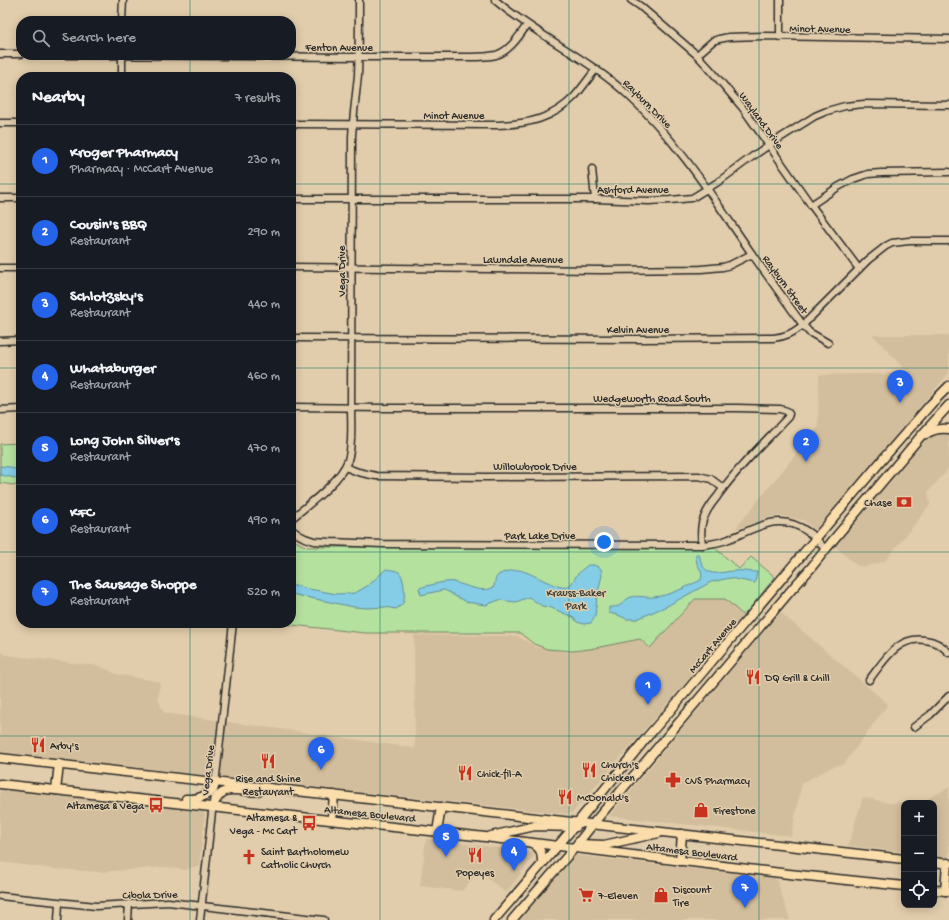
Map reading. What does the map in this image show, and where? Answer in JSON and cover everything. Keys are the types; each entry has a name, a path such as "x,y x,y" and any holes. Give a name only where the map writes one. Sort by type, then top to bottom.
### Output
{"main road":[{"name":"McCart Avenue","path":"494,920 576,825 648,736 876,467 949,386"},
{"path":"512,920 920,437 949,405"},
{"path":"920,437 934,430 949,429"},
{"path":"876,467 887,476"},
{"path":"715,658 725,669"},
{"path":"648,736 659,746"},
{"name":"Altamesa Boulevard","path":"0,758 334,795 576,825 593,824 901,859"},
{"path":"56,790 59,764"},
{"path":"158,801 167,798 198,799 203,797 216,783"},
{"name":"Altamesa Boulevard","path":"0,784 557,846 575,846 680,861 901,886"},
{"path":"212,807 216,798 224,791 233,790 257,792 264,787"},
{"path":"332,820 334,795"},
{"path":"437,832 441,808"},
{"path":"485,837 536,826 576,825"},
{"path":"575,846 604,844 666,832"},
{"path":"680,861 682,834"},
{"path":"532,843 539,848 542,863"},
{"path":"937,862 948,864 947,891 937,890"}],"street":[{"path":"122,16 123,0"},
{"name":"Vega Drive","path":"296,516 339,477 348,460 350,449 353,124 359,57 358,0"},
{"name":"Rayburn Drive","path":"496,0 527,25 596,69 628,95 664,131 679,150 752,254"},
{"name":"Wayland Drive","path":"631,0 697,55 709,68 742,107 811,206 859,269"},
{"path":"780,0 780,37"},
{"name":"Fenton Avenue","path":"296,56 470,57 495,55 501,53 515,41 527,25"},
{"name":"Minot Avenue","path":"697,55 713,41 729,38 763,36 949,39"},
{"path":"0,54 16,54"},
{"path":"122,60 122,72"},
{"name":"Minot Avenue","path":"296,124 498,126 524,123 539,120 566,104 596,69"},
{"name":"Ashford Avenue","path":"296,199 595,199 649,201 692,198 769,145 815,116 836,108 864,104 949,105"},
{"path":"0,123 16,123"},
{"path":"592,169 595,199"},
{"path":"811,206 838,187 853,179 868,174 949,172"},
{"path":"0,198 16,198"},
{"name":"Kelvin Avenue","path":"296,338 773,338 786,336 803,325 868,260 886,246 892,243 909,241 949,241"},
{"name":"Lawndale Avenue","path":"296,268 594,270 702,269 730,265 752,254"},
{"name":"Rayburn Street","path":"752,254 809,332 828,342"},
{"path":"0,268 16,268"},
{"path":"0,341 16,340"},
{"path":"296,407 351,408"},
{"name":"Wedgeworth Road South","path":"351,408 737,408 780,409 787,411 789,414 788,417 735,473 709,508 703,520 701,533 702,545"},
{"path":"0,410 16,409"},
{"name":"Willowbrook Drive","path":"345,467 376,476 699,476 711,479 723,488"},
{"name":"Park Lake Drive","path":"296,533 314,541 383,544 702,545 729,539 759,525 775,522 792,524 807,531 826,550"},
{"name":"Vega Drive","path":"200,920 232,628"},
{"path":"869,680 890,654 898,646 905,642 918,639 930,640 946,649 949,653"},
{"path":"914,727 930,715 949,696"},
{"name":"Cibola Drive","path":"0,896 96,906 168,902 324,920"},
{"path":"58,920 59,903"},
{"path":"128,920 129,904"},
{"path":"267,920 268,913"}],"shaded area":[{"path":"873,335 949,335 949,373 815,530 803,520 780,516 770,517 735,529 818,427 819,375 908,373"},
{"path":"938,433 949,433 949,468 928,492 930,505 885,561 864,567 856,565 834,545 925,438"},
{"path":"695,599 725,599 744,616 573,812 567,814 0,752 0,651 6,655 99,666 116,674 160,682 158,699 164,713 415,748 414,635 517,636 537,647 567,652 640,639 650,648"},
{"path":"780,612 888,704 844,764 834,766 802,783 791,836 609,816"},
{"path":"949,787 949,857 937,856 937,800 926,800"},
{"path":"0,789 203,812 205,815 199,867 192,867 186,870 165,867 100,872 54,869 0,862"},
{"path":"863,797 889,803 901,802 901,852 848,846"},
{"path":"426,839 534,852 534,856 506,893 479,871 462,891 420,886"},
{"path":"573,855 776,878 790,920 519,920"}],"green space":[{"path":"16,443 16,485 0,483 0,444"},
{"name":"Krauss-Baker Park","path":"296,542 307,547 714,547 739,569 751,557 775,577 744,616 725,599 695,599 650,648 640,639 573,651 547,649 534,644 520,633 365,633 296,625"}],"water":[{"path":"0,466 10,467 16,470 16,478 0,475"},
{"path":"696,554 699,554 705,569 712,573 738,571 757,572 755,583 730,578 711,582 667,606 637,619 627,619 609,613 609,607 620,605 631,597 665,595 701,580 702,573 696,562"},
{"path":"588,565 594,565 601,569 602,575 597,597 595,617 591,623 584,624 577,622 573,617 549,607 542,606 529,597 516,602 499,600 486,605 466,602 443,590 421,595 419,588 454,582 485,590 494,587 498,575 518,570 557,586 567,587 571,584 579,572"},
{"path":"386,569 399,572 403,582 403,603 396,609 385,607 367,608 354,607 296,595 296,586 337,594 355,593 369,585"}],"place":[{"name":"Schlotzsky's","path":"900,403"},
{"name":"Cousin's BBQ","path":"806,462"},
{"name":"Chase","path":"904,502"},
{"name":"DQ Grill & Chill","path":"753,677"},
{"name":"Kroger Pharmacy","path":"648,705"},
{"name":"Arby's","path":"38,745"},
{"name":"Rise and Shine Restaurant","path":"268,761"},
{"name":"KFC","path":"321,770"},
{"name":"Church's Chicken","path":"589,770"},
{"name":"Chick-fil-A","path":"465,773"},
{"name":"CVS Pharmacy","path":"673,780"},
{"name":"McDonald's","path":"565,797"},
{"name":"Altamesa & Vega","path":"156,805"},
{"name":"Firestone","path":"701,810"},
{"name":"Altamesa & Vega - Mc Cart","path":"309,823"},
{"name":"Popeyes","path":"475,855"},
{"name":"Saint Bartholomew Catholic Church","path":"249,857"},
{"name":"Long John Silver's","path":"446,857"},
{"name":"Whataburger","path":"514,871"},
{"name":"7-Eleven","path":"586,895"},
{"name":"Discount Tire","path":"661,895"},
{"name":"The Sausage Shoppe","path":"745,908"}]}
